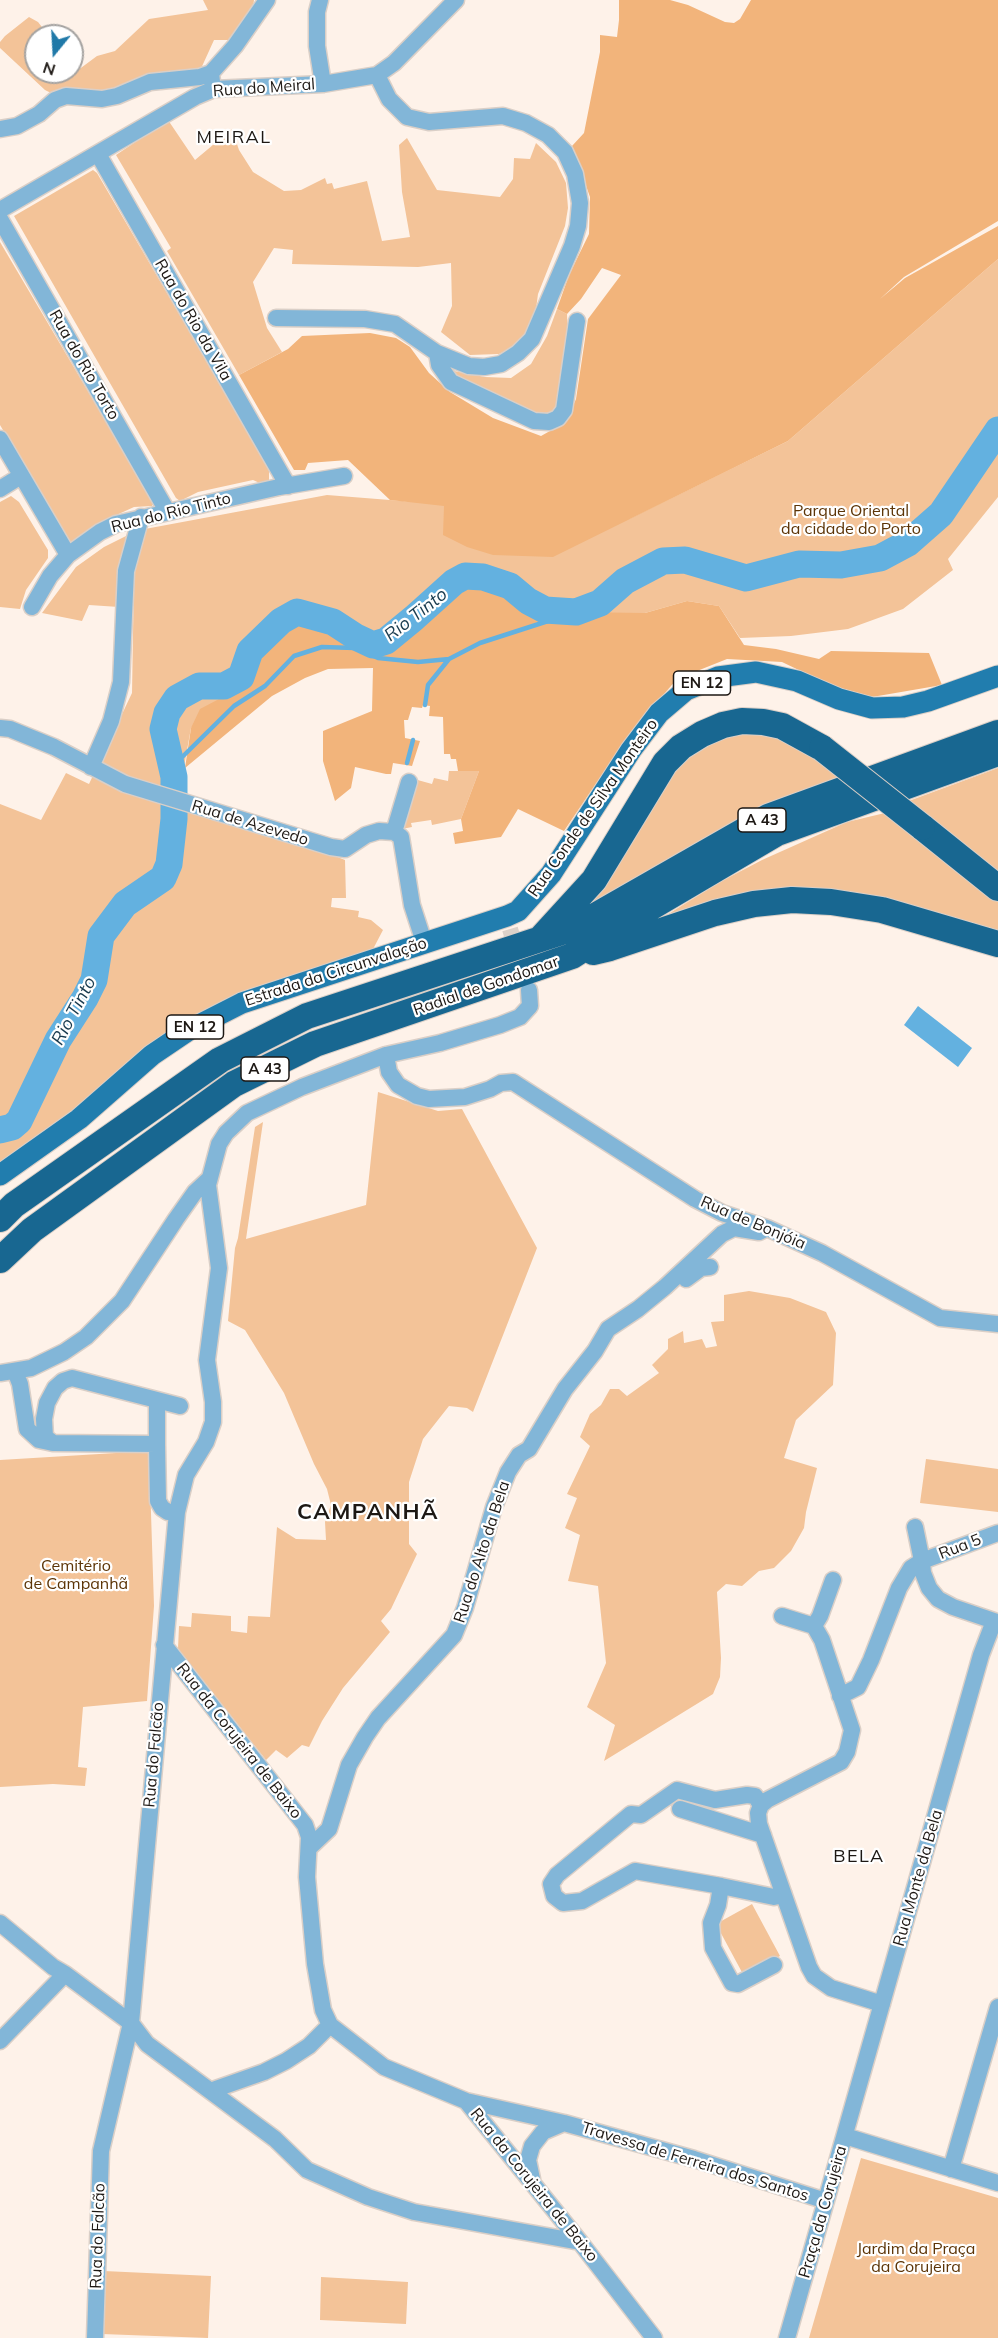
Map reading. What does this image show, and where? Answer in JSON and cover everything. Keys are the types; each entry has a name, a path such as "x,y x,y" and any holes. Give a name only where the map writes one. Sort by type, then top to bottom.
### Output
{"highway":[{"path":"542,938 594,880 665,763 681,747 702,734 723,725 742,721 782,726 822,748 998,888"},
{"name":"Radial de Gondomar","path":"0,1219 15,1205 220,1059 308,1016 574,928 768,817 998,733"},
{"name":"Radial de Gondomar","path":"0,1260 32,1230 234,1084 315,1044 572,956 777,833 998,753"},
{"path":"572,956 610,948 715,913 754,904 792,900 831,902 882,910 998,944"}],"main road":[{"name":"Rua Conde de Silva Monteiro","path":"509,923 551,874 631,750 659,713 686,690 718,677 756,672 797,681 839,699 872,708 903,707 928,701 998,676"},
{"name":"Estrada da Circunvalação","path":"0,1174 79,1119 152,1055 198,1026 242,1003 424,942 509,923"}],"street":[{"path":"0,129 17,126 39,114 56,100 66,96 102,99 117,96 150,82 200,77 212,81 267,0"},
{"path":"320,0 317,12 317,46 323,84"},
{"name":"Rua do Meiral","path":"0,210 195,97 212,81 323,84 377,75 394,63 456,0"},
{"path":"276,318 365,319 395,324 437,353 469,366 484,367 501,364 518,353 532,339 572,246 578,226 580,203 575,174 565,152 548,135 526,123 503,116 429,122 407,117 389,99 377,75"},
{"name":"Rua do Rio da Vila","path":"98,154 288,486"},
{"name":"Rua do Rio Torto","path":"0,219 167,511"},
{"path":"437,353 439,364 451,382 534,421 549,422 558,418 564,410 577,321"},
{"path":"0,439 68,555"},
{"path":"0,489 21,476"},
{"name":"Rua do Rio Tinto","path":"32,607 50,576 68,555 100,532 116,524 167,511 344,476"},
{"path":"91,767 111,721 121,681 126,571 141,517"},
{"name":"Rua de Azevedo","path":"0,728 10,729 125,784 337,848 345,849 366,835 379,831 394,832"},
{"path":"409,782 394,832 401,837 412,904 424,942"},
{"path":"8,1372 31,1368 64,1352 86,1337 113,1311 195,1192 209,1179 219,1144 226,1133 247,1113 302,1087 386,1054 440,1042 513,1020 530,1006 529,990"},
{"name":"Rua de Bonjóia","path":"386,1054 389,1072 398,1085 423,1097 444,1099 465,1097 507,1081 524,1088 700,1202 722,1213 767,1228 822,1253 940,1318 998,1324"},
{"name":"Rua do Falcão","path":"95,2338 102,2151 131,2023 177,1512 186,1475 207,1442 213,1422 213,1401 207,1360 219,1268 209,1201 209,1179"},
{"name":"Rua do Alto da Bela","path":"310,1847 328,1829 349,1766 372,1728 454,1635 465,1608 494,1507 512,1463 529,1449 565,1389 595,1351 608,1329 656,1294 722,1233 734,1228 759,1232 767,1228"},
{"path":"656,1294 686,1279 701,1268 710,1267"},
{"path":"8,1372 20,1384 27,1429 39,1440 53,1443 157,1444"},
{"path":"53,1443 45,1437 45,1408 55,1388 69,1378 180,1407"},
{"path":"157,1400 158,1501 165,1510 177,1512"},
{"name":"Rua 5","path":"915,1527 923,1573 929,1588 938,1599 953,1607 994,1621"},
{"name":"Rua 5","path":"922,1561 998,1533"},
{"path":"840,1696 858,1687 899,1588 911,1568 922,1561"},
{"path":"814,1626 833,1580"},
{"path":"782,1616 814,1626 822,1640 852,1730 847,1752 841,1762 775,1794 761,1805 758,1813 759,1824 808,1967 814,1976 831,1988 882,2004"},
{"name":"Rua Monte da Bela","path":"844,2136 985,1642 994,1621"},
{"name":"Rua da Corujeira de Baixo","path":"164,1645 305,1825 310,1847 307,1877 315,1964 322,2010 330,2025 384,2067 466,2101 654,2338"},
{"path":"761,1805 755,1797 747,1794 715,1800 676,1790 641,1815 631,1814 557,1875 551,1884 554,1896 563,1903 582,1901 635,1871 774,1897 784,1895"},
{"path":"680,1809 763,1835"},
{"path":"721,1886 718,1905 711,1923 713,1948 732,1983 738,1984 774,1965"},
{"path":"0,1923 53,1967 131,2023 142,2040 275,2139 307,2170 368,2197 414,2212 580,2242"},
{"path":"0,2041 65,1974"},
{"path":"951,2169 994,2030 998,2007"},
{"path":"210,2091 264,2072 286,2061 309,2046 330,2025"},
{"name":"Travessa de Ferreira dos Santos","path":"466,2101 564,2123 694,2159 826,2202"},
{"name":"Travessa de Ferreira dos Santos","path":"535,2186 529,2171 528,2160 532,2146 543,2132 564,2123"},
{"name":"Praça da Corujeira","path":"787,2338 844,2136 998,2183"}],"green space":[{"path":"203,0 254,0 253,7 234,40 214,40 199,73 104,93 55,95 39,84 84,84 84,66 97,56 115,51 149,19 208,10"},
{"path":"29,17 40,24 24,24 24,70 0,48 0,42"},
{"path":"168,120 195,160 232,129 239,150 253,172 284,191 301,190 325,178 327,184 332,183 334,189 367,181 382,241 410,237 402,192 399,145 407,138 437,190 500,197 513,179 514,158 530,159 536,143 556,162 566,183 568,208 565,226 538,294 532,339 499,354 470,355 441,332 452,306 451,263 418,267 292,264 293,250 274,248 253,282 267,328 282,352 239,375 167,251 171,248 116,155"},
{"path":"93,170 97,173 269,468 269,480 262,484 253,480 198,492 180,501 176,498 14,216"},
{"path":"0,242 154,503 152,506 134,507 110,518 70,543 0,425"},
{"name":"Parque Oriental da cidade do Porto","path":"998,259 998,497 948,559 953,570 903,609 848,629 791,636 740,638 719,606 687,601 645,613 537,615 503,591 449,598 410,636 394,647 369,651 326,625 251,674 238,689 191,728 180,789 183,809 320,850 345,860 346,898 332,898 331,907 359,911 358,917 371,920 383,930 372,951 254,989 0,1165 0,804 41,820 66,773 89,784 132,693 134,575 145,529 327,495 629,519 788,441"},
{"path":"557,309 567,314 568,338 558,407 548,414 538,415 458,379 449,370 485,377 511,378 531,364 547,336"},
{"path":"11,496 19,502 48,550 48,558 26,590 20,609 0,607 0,502"},
{"path":"126,536 118,578 119,607 89,605 82,621 42,613 76,567 104,547"},
{"path":"736,730 770,732 801,742 846,780 572,917 683,757"},
{"path":"998,768 998,878 906,802"},
{"path":"449,771 479,771 461,819 432,825 431,820 411,823 412,827 402,829 414,779 432,784 434,778 448,781"},
{"path":"885,813 998,898 998,939 825,897 644,929 720,882 762,860 847,822"},
{"path":"378,1092 438,1111 462,1109 537,1248 473,1412 467,1408 449,1406 423,1439 409,1482 409,1544 417,1554 391,1609 381,1621 390,1632 343,1688 309,1747 302,1745 287,1758 276,1750 266,1760 178,1649 179,1626 191,1627 192,1613 231,1616 231,1631 247,1633 248,1616 270,1617 277,1527 296,1539 326,1540 325,1522 331,1505 327,1489 284,1393 245,1330 228,1321 235,1248 255,1127 263,1122 246,1239 366,1205"},
{"path":"749,1291 790,1298 826,1312 836,1333 833,1385 796,1420 784,1458 817,1468 804,1528 791,1551 774,1568 759,1571 742,1586 726,1584 717,1592 721,1658 720,1677 713,1694 604,1761 615,1725 587,1707 606,1663 598,1586 568,1581 580,1535 565,1528 577,1498 567,1494 590,1446 580,1437 590,1414 601,1405 610,1389 619,1389 627,1396 659,1373 652,1365 668,1349 668,1339 683,1331 684,1343 702,1339 706,1348 717,1346 711,1322 724,1321 724,1295"},
{"name":"Cemitério de Campanhã","path":"149,1451 154,1606 147,1701 83,1707 78,1767 87,1768 85,1786 53,1784 0,1787 0,1460"},
{"path":"926,1459 998,1469 998,1512 920,1503"},
{"path":"752,1904 780,1956 744,1976 716,1924"},
{"name":"Jardim da Praça da Corujeira","path":"861,2158 998,2198 998,2338 809,2338"},
{"path":"104,2271 211,2276 208,2338 102,2334"},
{"path":"321,2277 408,2282 406,2324 320,2320"}],"shaded area":[{"path":"619,0 670,0 688,5 725,22 734,23 740,19 751,0 998,0 998,221 904,277 880,299 905,278 998,226 998,259 788,441 553,557 493,555 467,547 443,535 444,506 390,500 348,460 308,463 305,470 294,470 239,375 288,349 302,336 370,333 396,338 410,347 429,373 450,392 493,418 541,436 566,422 576,399 588,319 621,275 602,268 581,299 567,314 557,309 569,275 589,234 590,197 572,146 584,133 600,52 600,35 617,37"},
{"path":"480,583 503,591 537,615 576,612 645,613 687,601 719,606 744,645 776,649 819,659 831,651 929,653 942,685 872,697 830,685 782,662 727,659 677,679 628,736 564,831 518,809 501,837 455,844 453,833 463,831 461,819 479,771 458,771 456,759 451,759 450,754 444,754 443,717 429,716 430,706 412,707 408,720 404,720 405,738 420,741 412,766 393,763 391,774 355,767 351,788 335,801 323,761 323,731 372,711 373,668 328,669 305,678 272,696 185,768 191,728 200,709 238,689 251,673 259,654 278,634 301,621 326,625 369,651 394,647 410,636 449,598"}],"water":[{"path":"918,1006 972,1048 958,1067 904,1025"}],"waterway":[{"name":"Rio Tinto","path":"0,1130 12,1127 19,1121 58,1040 85,998 94,980 101,936 125,904 163,878 169,864 174,819 174,777 163,729 167,713 177,698 199,686 224,686 241,677 250,651 281,621 297,612 333,622 373,645 386,641 454,582 465,576 483,577 510,586 528,601 545,610 576,612 600,603 625,581 663,561 685,560 746,578 799,564 841,565 880,558 908,543 941,514 998,430"},
{"path":"425,705 428,685 449,659 480,643 576,612"},
{"path":"174,765 234,706 265,686 294,656 322,647 355,648 378,658 418,662 449,659"},
{"path":"407,763 413,740"}],"tunnel":[{"path":"510,929 518,955"}],"district":[{"name":"MEIRAL","path":"234,138"},
{"name":"CAMPANHÃ","path":"368,1512"},
{"name":"BELA","path":"859,1857"}]}
